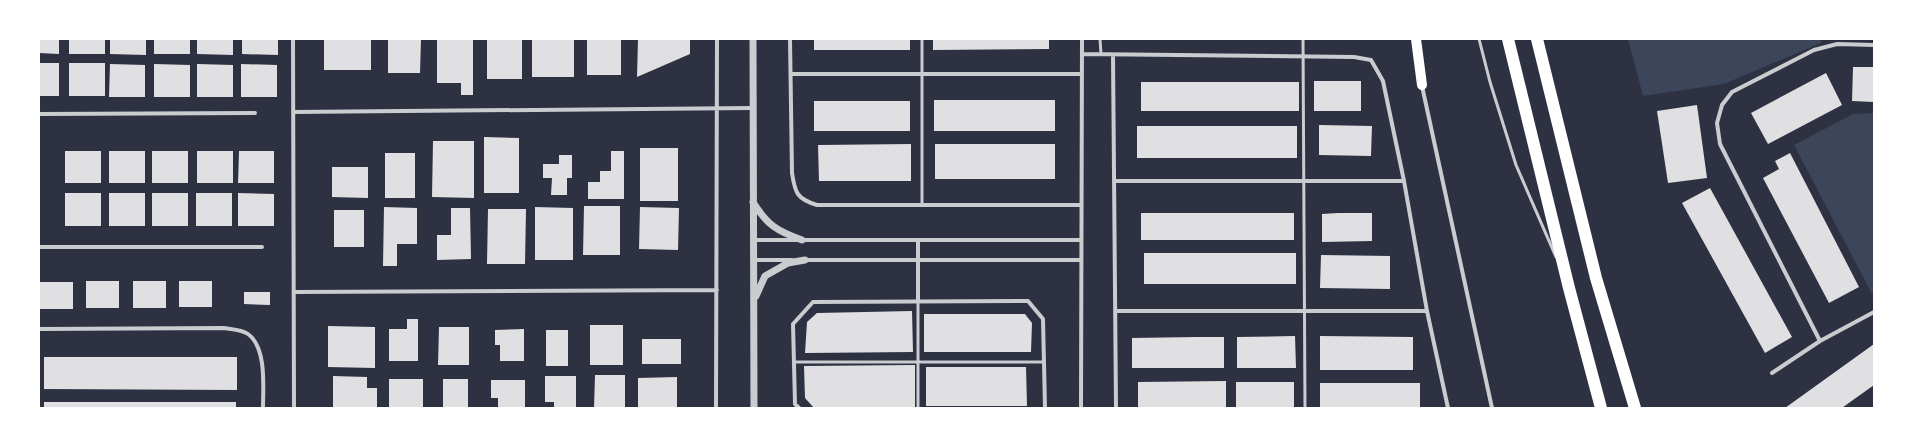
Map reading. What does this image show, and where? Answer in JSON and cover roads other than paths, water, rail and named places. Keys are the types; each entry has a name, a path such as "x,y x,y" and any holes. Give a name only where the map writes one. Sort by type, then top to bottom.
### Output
{"highway":[{"path":"1508,39 1569,288 1601,408"},
{"path":"1537,39 1596,278 1635,408"}],"main road":[{"path":"1416,39 1422,85"}],"street":[{"path":"293,39 294,408"},
{"path":"716,408 717,39"},
{"path":"753,39 754,408"},
{"path":"790,39 792,173 795,191 803,201 817,205 1081,205"},
{"path":"1081,408 1082,39"},
{"path":"1411,39 1492,408"},
{"path":"1820,341 1720,144 1718,123 1722,105 1732,92 1814,50 1837,44 1874,45"},
{"path":"1082,54 1354,57 1371,60 1383,81 1404,181 1427,311 1448,408"},
{"path":"1114,54 1116,408"},
{"path":"791,74 1082,74"},
{"path":"293,112 753,108"},
{"path":"39,114 255,113"},
{"path":"1115,181 1404,181"},
{"path":"753,202 771,226 782,233 802,240"},
{"path":"754,240 1081,240"},
{"path":"918,240 918,302"},
{"path":"39,247 262,247"},
{"path":"754,260 1081,260"},
{"path":"754,298 765,276 788,263 806,260"},
{"path":"294,292 717,290"},
{"path":"799,408 795,404 793,324 813,302 1028,301 1043,319 1045,408"},
{"path":"1116,311 1427,311"},
{"path":"1772,373 1820,341 1874,312"},
{"path":"39,329 224,328 248,334 258,347 263,371 264,408"}],"lane":[{"path":"922,39 922,205"},
{"path":"1100,39 1101,54"},
{"path":"1303,39 1305,408"},
{"path":"1479,39 1490,82 1516,165 1569,288"},
{"path":"918,302 918,408"},
{"path":"794,362 1044,362"}]}
